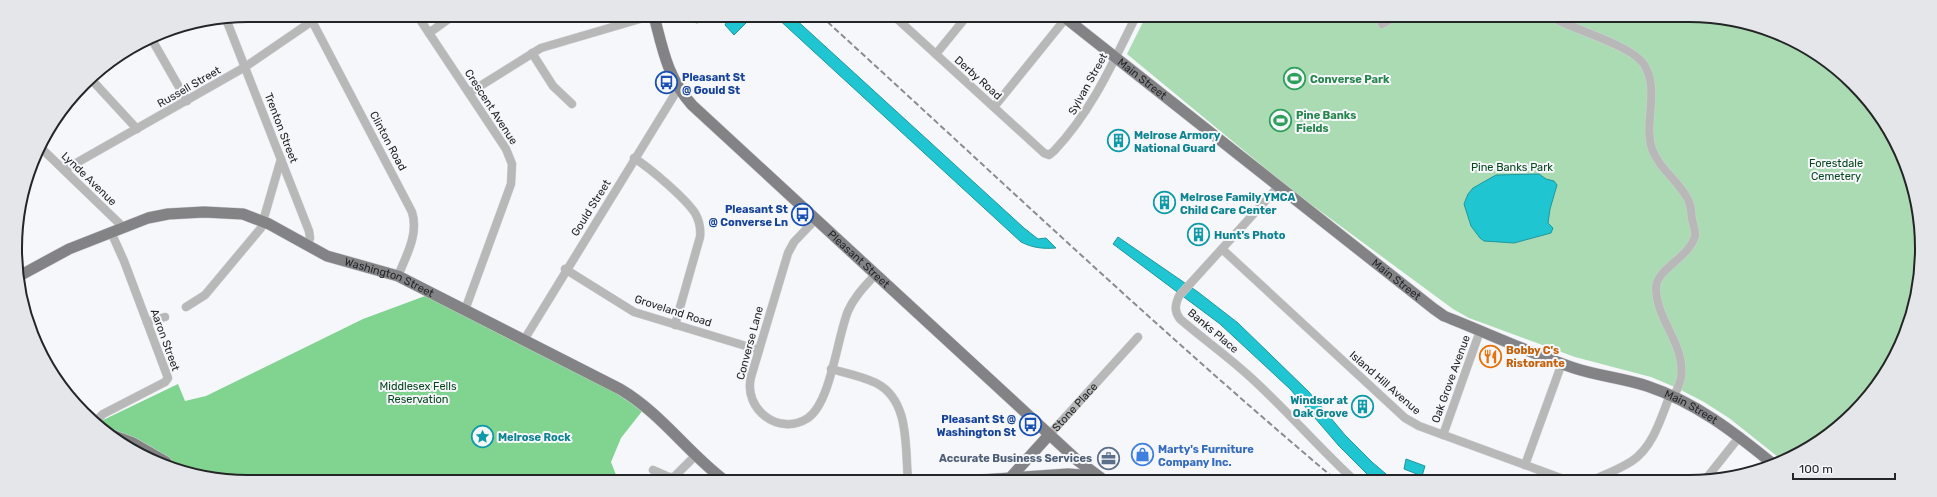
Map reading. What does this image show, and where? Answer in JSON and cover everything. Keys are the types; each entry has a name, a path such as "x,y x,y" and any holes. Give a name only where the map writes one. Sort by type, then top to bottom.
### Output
{"main road":[{"name":"Pleasant Street","path":"656,22 670,72 678,89 698,111 1076,460 1097,475"},
{"name":"Main Street","path":"1071,22 1278,187 1429,306 1444,316 1562,363 1595,374 1647,386 1672,396 1712,417 1740,436 1768,460"},
{"name":"Washington Street","path":"23,273 69,249 123,227 158,216 204,212 234,213 263,221 331,258 398,276 606,381 639,400 658,416 719,475"},
{"name":"Stone Place","path":"1013,475 1050,435"},
{"path":"131,442 150,453"},
{"path":"1054,475 1081,475"}],"street":[{"name":"Russell Street","path":"64,170 188,101 246,66 310,22"},
{"name":"Clinton Road","path":"319,22 412,212 415,223 413,235 398,276"},
{"name":"Crescent Avenue","path":"422,22 508,153 512,164 513,172 511,184 465,310"},
{"path":"429,32 444,22"},
{"path":"469,93 532,53 556,43 629,22"},
{"name":"Derby Road","path":"901,22 1044,153 1049,154"},
{"path":"936,54 962,22"},
{"path":"994,107 1061,22"},
{"name":"Sylvan Street","path":"1049,154 1054,151 1080,121 1133,22"},
{"path":"1382,24 1386,22"},
{"path":"1563,22 1618,46 1642,63 1646,69 1651,89 1652,110 1650,130 1652,149 1662,166 1686,195 1692,208 1695,229 1693,241 1686,252 1660,276 1656,286 1659,309 1680,355 1681,379 1652,439 1642,452 1628,464 1604,475"},
{"name":"Trenton Street","path":"228,23 246,66 309,231 310,238 307,246"},
{"path":"154,43 188,101"},
{"path":"532,53 553,86 572,104"},
{"path":"94,82 137,129"},
{"name":"Gould Street","path":"524,340 634,158 678,89"},
{"name":"Lynde Avenue","path":"44,151 123,227"},
{"path":"634,158 649,168 690,206 700,224 700,237 675,325"},
{"path":"186,307 205,295 261,228 281,159"},
{"name":"Banks Place","path":"1278,187 1179,296 1175,307 1180,319 1247,374 1349,475"},
{"name":"Converse Lane","path":"815,220 794,242 788,252 750,380 751,396 760,413 777,423 796,423 813,414 822,401 848,311 856,297 875,275"},
{"name":"Aaron Street","path":"98,419 103,414 168,380 167,373 124,260 111,232"},
{"name":"Island Hill Avenue","path":"1222,249 1405,418 1419,426 1552,475"},
{"name":"Groveland Road","path":"566,269 634,312 759,350"},
{"path":"147,322 166,317"},
{"name":"Oak Grove Avenue","path":"1443,435 1480,330"},
{"name":"Stone Place","path":"1050,435 1138,338"},
{"path":"1524,465 1562,363"},
{"path":"831,369 876,383 888,392 895,400 903,420 908,475"},
{"path":"1711,474 1740,436"},
{"path":"676,475 696,454"},
{"path":"653,470 664,475"}],"green space":[{"path":"1143,22 1703,22 1733,26 1761,34 1802,52 1838,78 1859,99 1877,123 1892,148 1903,176 1911,204 1915,234 1915,263 1911,293 1903,321 1885,362 1859,398 1849,409 1814,437 1802,445 1778,457 1729,418 1704,402 1677,388 1651,377 1575,357 1469,318 1453,309 1293,191 1127,54"},
{"name":"Middlesex Fells Reservation","path":"425,296 623,396 643,410 621,438 611,462 616,475 234,475 204,471 162,458 135,445 101,421 178,384 185,401 206,396 363,319"}],"water":[{"path":"726,22 747,22 734,35 725,25"},
{"path":"782,22 799,22 1024,228 1038,239 1046,238 1056,248 1038,248 1021,242"},
{"path":"1539,174 1546,179 1554,181 1557,185 1550,209 1548,223 1553,228 1551,233 1514,243 1484,241 1480,238 1471,226 1464,204 1468,194 1473,188 1496,175"},
{"path":"1118,237 1198,292 1238,323 1309,392 1345,435 1387,475 1368,475 1339,446 1290,389 1220,324 1113,244"},
{"path":"1406,459 1425,466 1422,475 1404,469"}],"railway":[{"path":"828,22 1140,309 1330,475"}],"place":[{"name":"Converse Park","path":"1295,79"},
{"name":"Pleasant St @ Gould St","path":"667,83"},
{"name":"Pine Banks Fields","path":"1281,121"},
{"name":"Melrose Armory National Guard","path":"1118,141"},
{"name":"Melrose Family YMCA Child Care Center","path":"1164,203"},
{"name":"Pleasant St @ Converse Ln","path":"803,215"},
{"name":"Hunt's Photo","path":"1199,235"},
{"name":"Bobby C's Ristorante","path":"1490,356"},
{"name":"Windsor at Oak Grove","path":"1363,406"},
{"name":"Pleasant St @ Washington St","path":"1031,425"},
{"name":"Melrose Rock","path":"482,437"},
{"name":"Marty's Furniture Company Inc.","path":"1143,455"},
{"name":"Accurate Business Services","path":"1108,458"}],"park label":[{"name":"Pine Banks Park","path":"1512,167"},
{"name":"Forestdale Cemetery","path":"1836,169"}]}
